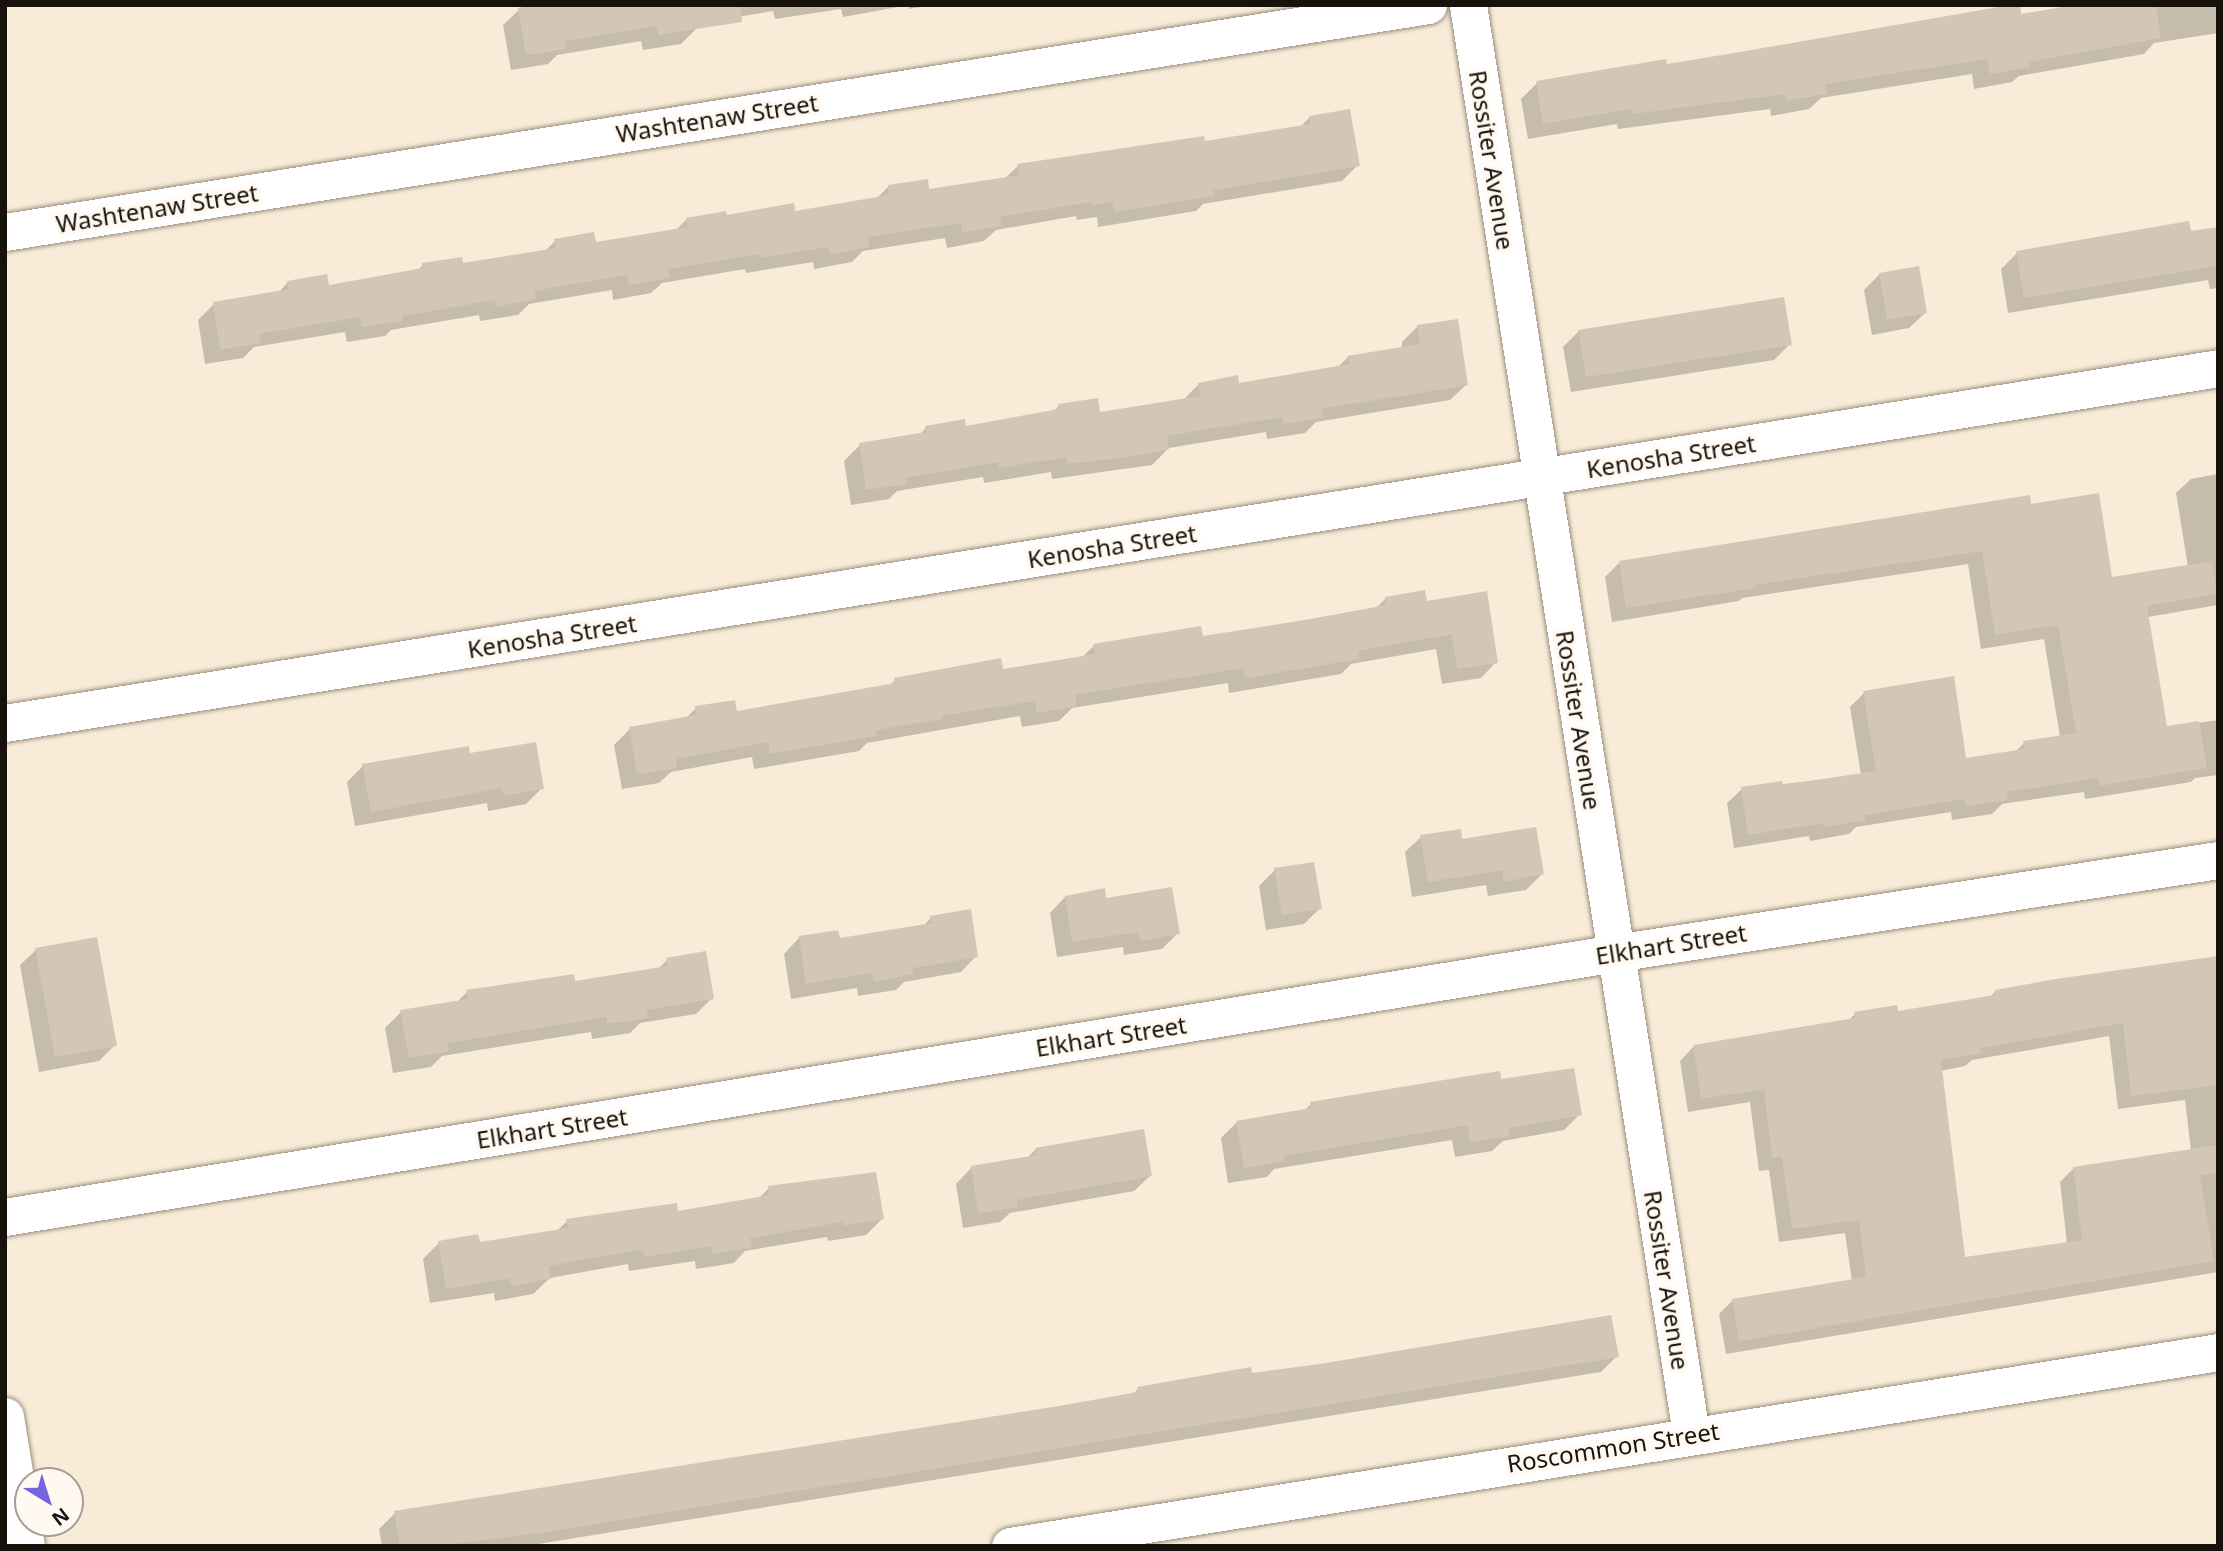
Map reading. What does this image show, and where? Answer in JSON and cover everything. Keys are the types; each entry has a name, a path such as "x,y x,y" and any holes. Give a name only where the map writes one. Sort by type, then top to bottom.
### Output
{"street":[{"name":"Washtenaw Street","path":"5,232 1428,5"},
{"name":"Rossiter Avenue","path":"1468,5 1690,1434"},
{"name":"Kenosha Street","path":"5,723 2218,368"},
{"name":"Elkhart Street","path":"5,1217 1615,953 2218,860"},
{"name":"Roscommon Street","path":"1010,1546 1690,1434 2218,1352"},
{"path":"5,1417 26,1546"}],"building":[{"path":"534,5 741,5 742,22 658,35 657,26 565,41 566,49 526,55 518,8"},
{"path":"2020,5 2021,14 2074,5 2156,5 2161,38 2029,62 2030,67 1990,74 1987,59 1825,84 1827,94 1786,101 1785,94 1633,114 1632,109 1543,124 1536,81 1666,59 1667,64"},
{"path":"1350,109 1360,166 1213,190 1214,196 1114,212 1112,202 1092,205 1092,202 1000,217 1002,226 962,233 961,223 868,237 869,247 830,254 828,247 761,258 760,254 668,269 669,278 629,285 627,275 534,291 536,299 496,307 495,300 402,316 403,321 362,327 361,317 259,334 261,343 220,350 213,302 289,289 287,281 327,274 329,285 423,268 422,263 462,257 463,263 556,248 554,239 594,232 596,242 688,227 686,218 726,211 727,215 794,203 795,211 889,195 888,185 928,179 929,189 1019,175 1017,164 1204,136 1205,141 1310,124 1309,116"},
{"path":"2189,221 2191,231 2218,227 2218,266 2024,298 2016,251"},
{"path":"1919,266 1927,313 1887,320 1879,273"},
{"path":"1784,297 1792,345 1586,377 1578,330"},
{"path":"1458,319 1468,385 1321,409 1323,418 1283,424 1282,417 1167,436 1169,449 1129,457 1068,464 1067,457 999,468 998,462 906,478 907,484 866,490 859,443 926,432 925,426 965,419 966,426 1059,409 1058,404 1098,398 1100,412 1200,396 1198,383 1238,375 1239,383 1349,364 1347,356 1420,344 1417,325"},
{"path":"2099,493 2112,577 2212,561 2217,594 2147,606 2167,726 2199,721 2207,768 2099,786 2098,778 2007,792 2008,800 1966,806 1965,799 1865,815 1865,820 1824,827 1823,823 1748,835 1741,787 1782,781 1783,785 1876,771 1863,691 1954,676 1966,758 2024,749 2023,741 2076,733 2058,625 1995,635 1982,551 1755,585 1755,588 1626,608 1619,561 2030,495 2031,504"},
{"path":"1425,590 1427,601 1487,591 1498,663 1457,669 1452,634 1358,651 1359,659 1245,678 1243,668 1075,695 1077,706 1037,713 1035,701 942,716 942,719 876,730 877,736 770,754 768,742 676,759 677,768 637,774 629,727 696,715 695,706 735,700 737,711 895,683 894,678 1001,658 1003,669 1095,654 1093,644 1201,626 1203,636 1311,619 1386,605 1385,597"},
{"path":"536,742 544,789 504,796 502,788 371,812 362,764 469,746 470,753"},
{"path":"1536,827 1544,874 1504,882 1502,870 1428,882 1420,835 1461,829 1462,839"},
{"path":"1314,862 1322,909 1282,915 1274,868"},
{"path":"1172,887 1180,934 1140,941 1138,932 1072,942 1065,896 1105,888 1106,898"},
{"path":"971,909 978,957 913,968 914,974 874,982 872,973 806,984 799,936 838,930 840,938 932,923 930,916"},
{"path":"97,937 117,1046 55,1057 35,948"},
{"path":"706,951 714,999 646,1010 648,1018 607,1024 606,1017 447,1043 449,1051 409,1058 400,1010 468,999 466,990 574,974 575,981 667,966 666,958"},
{"path":"2218,956 2218,1085 2131,1096 2123,1023 1980,1048 1981,1053 1941,1060 1965,1257 2082,1240 2073,1167 2218,1145 2218,1173 2200,1175 2214,1261 1739,1341 1732,1299 1866,1277 1859,1220 1792,1229 1782,1157 1772,1158 1764,1089 1701,1099 1693,1045 1855,1018 1854,1012 1897,1005 1898,1011 1995,995 1995,990 2056,979"},
{"path":"1574,1068 1582,1115 1509,1128 1510,1136 1470,1142 1468,1125 1283,1156 1284,1161 1244,1168 1236,1121 1311,1108 1310,1102 1500,1071 1501,1079"},
{"path":"1144,1129 1152,1176 1017,1200 1018,1207 978,1213 971,1166 1036,1155 1035,1148"},
{"path":"876,1172 884,1219 843,1226 843,1222 750,1238 752,1247 712,1254 711,1246 644,1257 643,1249 549,1266 551,1279 511,1286 509,1278 446,1289 438,1241 478,1234 480,1242 568,1228 566,1219 677,1203 678,1211 769,1195 768,1186"},
{"path":"1611,1315 1619,1357 546,1532 440,1546 400,1546 394,1511 1053,1407 1138,1392 1137,1387 1251,1367 1252,1373 1320,1364"}]}
